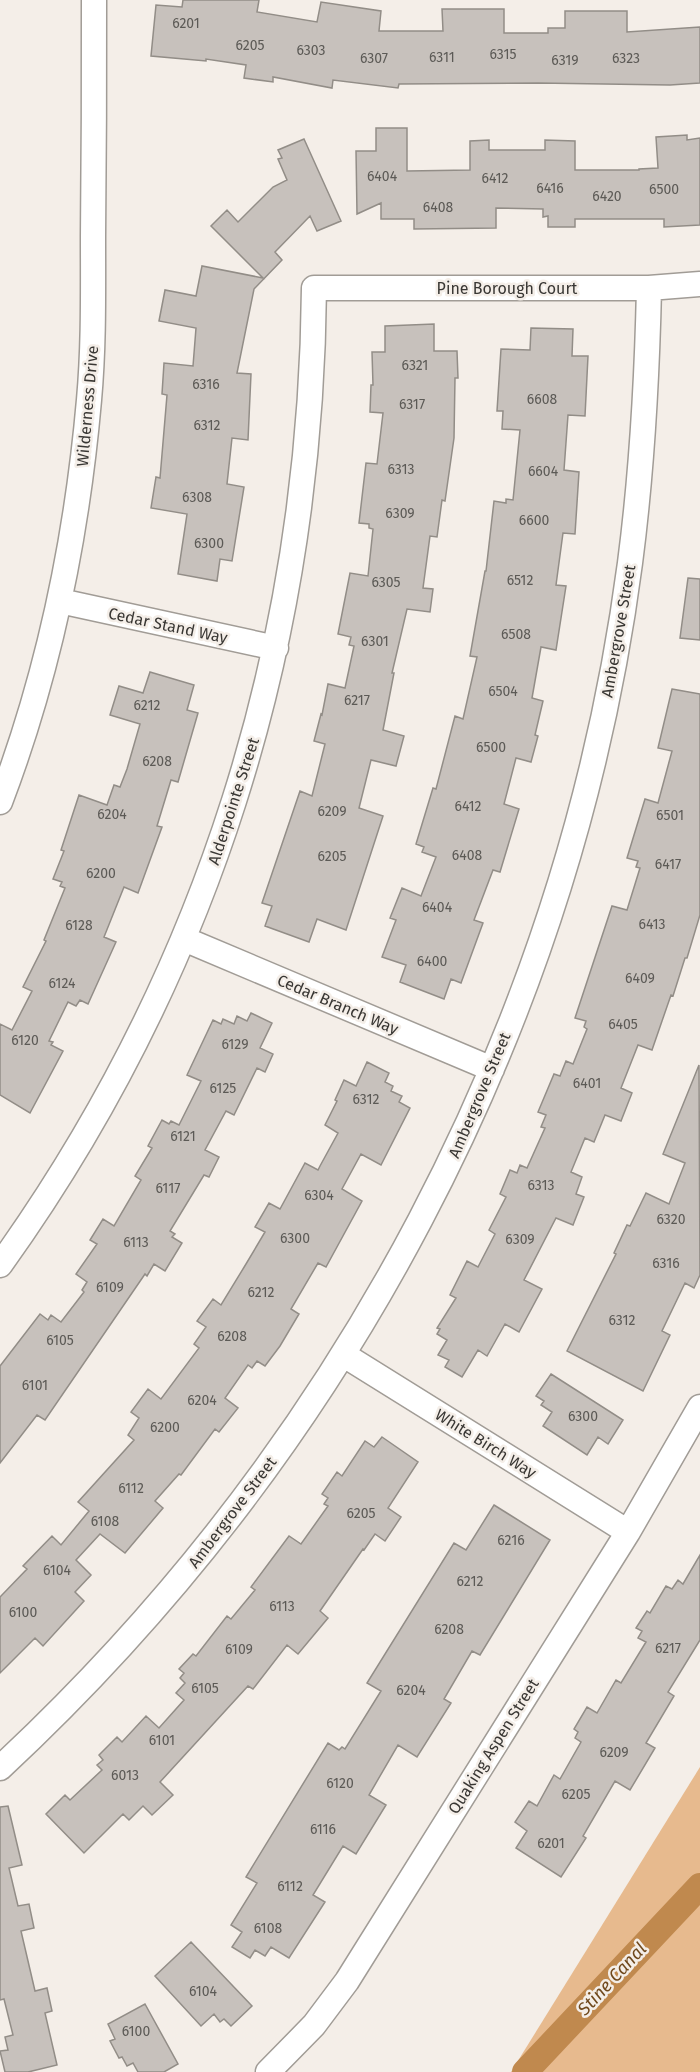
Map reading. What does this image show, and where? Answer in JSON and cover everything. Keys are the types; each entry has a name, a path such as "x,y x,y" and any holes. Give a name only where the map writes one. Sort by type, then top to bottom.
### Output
{"street":[{"name":"Wilderness Drive","path":"0,802 36,696 60,601 78,499 89,398 93,322 94,0"},
{"name":"Pine Borough Court","path":"314,288 649,288 700,284"},
{"name":"Alderpointe Street","path":"0,1265 35,1216 82,1142 137,1040 184,939 243,775 276,648 297,534 309,418 314,288"},
{"name":"Ambergrove Street","path":"0,1768 48,1723 121,1648 190,1568 255,1485 344,1355 397,1264 446,1171 492,1069 530,971 563,871 591,770 613,667 630,564 642,459 649,288"},
{"name":"Cedar Stand Way","path":"60,601 276,648"},
{"name":"Cedar Branch Way","path":"184,939 492,1069"},
{"name":"White Birch Way","path":"344,1355 627,1532"},
{"name":"Quaking Aspen Street","path":"268,2072 314,2025 347,1981 627,1532 700,1407"}],"shaded area":[{"path":"700,1767 700,2072 511,2072"}],"building":[{"path":"183,0 259,0 257,12 317,22 321,2 381,11 379,31 443,31 442,9 504,9 504,33 548,33 548,28 565,28 565,11 627,11 627,32 700,27 700,83 670,85 399,84 398,88 333,80 332,88 273,77 273,82 244,78 246,65 206,59 206,61 151,56 156,5 182,7"},
{"path":"376,128 407,128 407,171 470,170 470,141 489,140 489,150 545,150 545,140 575,141 575,170 658,168 656,137 687,135 687,140 700,138 700,225 664,227 664,219 575,219 575,227 548,227 548,216 543,217 543,209 496,208 496,228 414,229 414,219 381,219 381,203 357,214 356,151 376,151"},
{"path":"304,139 341,221 317,231 310,216 275,252 282,260 254,289 237,373 251,374 248,440 232,438 227,484 244,487 232,561 220,559 217,581 178,574 187,514 151,508 156,477 160,478 167,395 162,394 164,363 193,366 196,328 159,321 165,290 196,296 202,266 263,278 211,226 227,210 238,222 273,187 287,180 278,159 282,158 278,150"},
{"path":"434,324 434,351 457,351 458,378 455,378 454,438 445,501 442,500 437,537 430,536 423,588 433,589 430,612 407,609 392,673 394,673 383,730 404,736 396,766 371,760 359,808 383,816 346,930 317,919 309,942 265,926 272,906 262,903 300,791 312,796 325,744 314,741 328,684 345,688 354,646 349,645 351,637 338,634 350,573 368,576 373,529 369,528 369,524 359,523 366,463 377,464 383,413 370,412 371,385 373,385 372,352 385,352 385,326"},
{"path":"531,328 573,329 572,356 588,356 585,416 568,415 564,470 579,472 575,534 563,533 556,585 566,586 556,650 541,647 532,698 543,701 535,735 538,736 531,762 516,758 504,804 519,809 500,872 493,870 474,920 483,923 461,983 451,979 444,999 400,982 406,965 382,957 396,920 390,918 402,888 421,896 436,857 422,852 424,847 416,844 433,788 436,789 455,716 463,719 477,657 470,656 486,571 494,501 506,503 506,499 513,500 520,430 502,429 503,411 497,411 501,349 530,350"},
{"path":"688,578 700,579 700,640 680,638"},
{"path":"150,672 194,685 187,710 198,713 178,782 171,780 157,826 162,827 138,893 124,887 104,937 116,942 88,1004 80,1000 76,1006 68,1002 49,1041 53,1042 51,1045 63,1051 30,1113 0,1095 0,1024 12,1030 32,991 23,987 46,941 44,940 65,888 60,886 62,882 53,879 64,851 61,850 79,795 107,805 114,785 120,787 127,769 140,724 110,715 119,686 143,693"},
{"path":"672,689 700,694 700,915 687,958 685,958 652,1050 638,1045 621,1088 632,1093 621,1121 605,1115 594,1142 585,1138 571,1172 582,1177 576,1194 584,1197 573,1225 556,1218 524,1280 542,1289 519,1332 505,1324 487,1356 478,1350 462,1377 445,1367 449,1360 438,1355 447,1340 437,1334 440,1329 437,1328 456,1298 450,1295 467,1261 478,1267 495,1234 489,1230 506,1197 500,1194 510,1170 517,1173 520,1165 527,1168 545,1128 541,1127 546,1115 538,1112 554,1074 560,1076 566,1061 573,1064 587,1029 584,1027 586,1021 575,1018 612,906 627,910 640,868 636,867 638,861 627,858 645,799 658,803 672,751 658,748"},
{"path":"251,1013 272,1023 260,1048 273,1054 265,1072 257,1068 234,1115 226,1111 205,1150 219,1157 209,1177 204,1175 170,1231 175,1234 172,1237 182,1243 165,1271 154,1264 147,1276 145,1274 45,1420 37,1415 0,1463 0,1366 40,1314 48,1320 51,1315 61,1322 84,1292 82,1290 87,1282 76,1274 97,1244 90,1240 103,1219 114,1226 141,1180 135,1176 152,1148 148,1146 162,1120 169,1124 171,1121 179,1125 201,1081 187,1075 213,1020 221,1024 223,1019 234,1024 237,1016 247,1021"},
{"path":"367,1062 389,1073 385,1082 393,1086 391,1091 402,1096 399,1102 410,1108 381,1165 361,1154 342,1189 362,1201 326,1267 318,1263 291,1309 299,1314 280,1346 265,1366 257,1361 252,1368 248,1365 225,1398 238,1408 219,1432 215,1429 181,1475 179,1474 155,1501 163,1508 125,1553 100,1534 76,1560 91,1575 75,1592 84,1601 43,1646 35,1638 0,1673 0,1597 27,1569 23,1566 52,1536 61,1545 89,1511 78,1502 134,1440 128,1435 139,1418 131,1412 148,1389 161,1399 199,1348 194,1344 206,1327 197,1321 213,1299 221,1305 265,1232 255,1227 269,1203 280,1209 305,1163 318,1170 338,1133 325,1125 344,1080 356,1086"},
{"path":"699,1065 700,1275 694,1288 685,1283 662,1331 670,1335 643,1391 567,1351 616,1254 614,1253 627,1225 630,1226 646,1193 669,1204 685,1163 663,1154"},
{"path":"551,1374 623,1420 608,1444 598,1437 587,1455 543,1426 552,1412 541,1405 544,1401 536,1396"},
{"path":"382,1437 418,1462 388,1508 401,1517 385,1541 375,1534 363,1549 320,1611 328,1618 298,1654 287,1645 253,1689 248,1686 160,1782 173,1795 152,1815 143,1806 129,1820 123,1814 84,1853 46,1814 65,1795 70,1800 102,1770 97,1765 103,1760 99,1755 117,1737 122,1742 146,1716 159,1728 184,1700 176,1693 185,1683 180,1678 184,1673 179,1669 193,1654 196,1656 227,1616 231,1619 255,1590 251,1587 289,1536 301,1544 328,1506 324,1504 328,1498 322,1494 337,1472 342,1476 365,1441 374,1447"},
{"path":"494,1505 550,1540 480,1655 472,1651 444,1699 451,1703 417,1757 398,1745 369,1795 386,1805 356,1854 343,1846 313,1895 325,1902 289,1958 271,1947 265,1956 255,1950 250,1958 232,1947 242,1932 231,1925 257,1883 246,1877 328,1743 339,1750 342,1747 345,1749 381,1691 367,1683 454,1543 466,1550"},
{"path":"700,1555 700,1640 668,1692 674,1696 646,1743 655,1748 630,1790 615,1781 583,1836 586,1838 561,1877 516,1848 527,1831 515,1822 529,1801 537,1806 554,1775 560,1779 581,1742 575,1738 578,1732 574,1729 587,1707 597,1713 616,1680 621,1683 646,1642 638,1638 642,1631 636,1628 647,1611 650,1613 666,1586 672,1589 678,1580 683,1584"},
{"path":"8,1806 22,1865 9,1868 18,1906 29,1904 34,1928 21,1931 35,1991 47,1988 52,2011 45,2013 57,2065 28,2072 5,2072 0,2051 8,2050 5,2037 13,2035 4,1999 0,2000 0,1807"},
{"path":"191,1942 252,2006 231,2026 224,2019 220,2022 214,2014 201,2026 155,1976"},
{"path":"145,2004 178,2064 164,2072 138,2072 133,2063 127,2066 122,2057 119,2058 110,2041 115,2039 108,2024"}],"waterway":[{"name":"Stine Canal","path":"525,2072 700,1886"}]}
